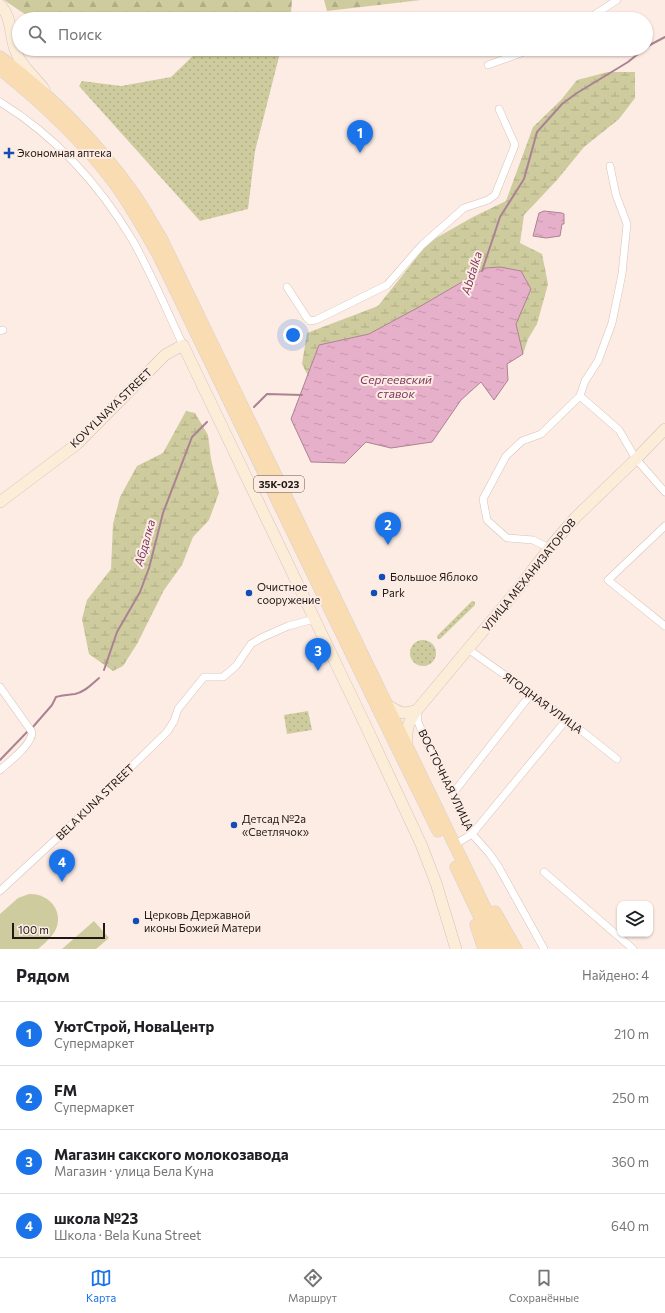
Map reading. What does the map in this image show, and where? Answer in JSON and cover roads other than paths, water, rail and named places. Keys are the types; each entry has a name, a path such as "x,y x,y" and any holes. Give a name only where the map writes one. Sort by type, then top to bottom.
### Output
{"main road":[{"name":"35К-023","path":"0,57 40,89 86,133 135,195 167,248 505,949"},
{"name":"35К-023","path":"0,69 40,103 79,142 112,181 135,214 158,254 381,716 459,872 495,949"},
{"path":"459,872 484,949"},
{"path":"472,880 493,910 516,949"}],"street":[{"path":"599,12 617,0"},
{"path":"0,5 9,20 12,37"},
{"path":"18,56 21,62 57,105"},
{"path":"488,65 513,56"},
{"path":"0,102 26,120 53,142 95,185 133,242 363,720 430,865 456,949"},
{"path":"287,287 307,318 310,321 316,320 387,285 422,245 464,208 488,200 495,195 515,145 499,109"},
{"path":"549,548 533,540 507,538 487,520 484,499 506,456 522,441 541,434 580,396 585,381 598,361 612,323 622,274 627,224 616,195 610,166"},
{"name":"KOVYLNAYA STREET","path":"0,502 77,444 165,355 183,345"},
{"path":"580,396 619,430 636,459 665,492"},
{"name":"УЛИЦА МЕХАНИЗАТОРОВ","path":"407,748 407,728 417,710 576,517 665,429"},
{"path":"665,526 608,580 665,626"},
{"path":"0,891 168,732 178,709 204,677 223,677 236,666 252,644 261,638 288,626 314,619"},
{"name":"ЯГОДНАЯ УЛИЦА","path":"468,649 567,719 617,759"},
{"path":"0,687 31,729 32,737 17,756 0,770"},
{"path":"454,792 531,694"},
{"path":"386,704 403,714 417,710"},
{"name":"ВОСТОЧНАЯ УЛИЦА","path":"417,710 418,722 427,744 445,779 454,792 472,834 489,853 498,866 544,949"},
{"path":"454,845 472,834 567,719"},
{"path":"544,872 633,949"}],"water":[{"path":"544,211 564,214 564,224 562,224 560,236 546,238 533,236 539,213"},
{"name":"Сергеевский ставок","path":"500,267 521,271 531,289 516,324 523,354 507,364 508,380 494,400 481,382 461,400 432,442 391,448 366,442 345,463 311,462 291,419 319,345 369,334 486,268"}],"waterway":[{"name":"Abdalka","path":"653,43 665,37"},
{"name":"Abdalka","path":"482,271 500,217 524,179 537,132 562,104 635,56"},
{"name":"Abdalka","path":"254,407 267,394 302,395"},
{"name":"Абдалка","path":"104,670 117,632 140,592 149,568 163,513 192,437 207,422"},
{"name":"Абдалка","path":"32,728 52,705 56,697 82,692 99,678"},
{"name":"Абдалка","path":"0,760 28,731"}],"place":[{"name":"Экономная аптека","path":"9,153"},
{"name":"УютСтрой, НоваЦентр","path":"360,153"},
{"name":"FM","path":"388,545"},
{"name":"Большое Яблоко","path":"382,577"},
{"name":"Очистное сооружение","path":"249,593"},
{"name":"Park","path":"374,593"},
{"name":"Магазин сакского молокозавода","path":"318,671"},
{"name":"Детсад №2а «Светлячок»","path":"234,825"},
{"name":"школа №23","path":"62,882"},
{"name":"Церковь Державной иконы Божией Матери","path":"136,921"}]}
